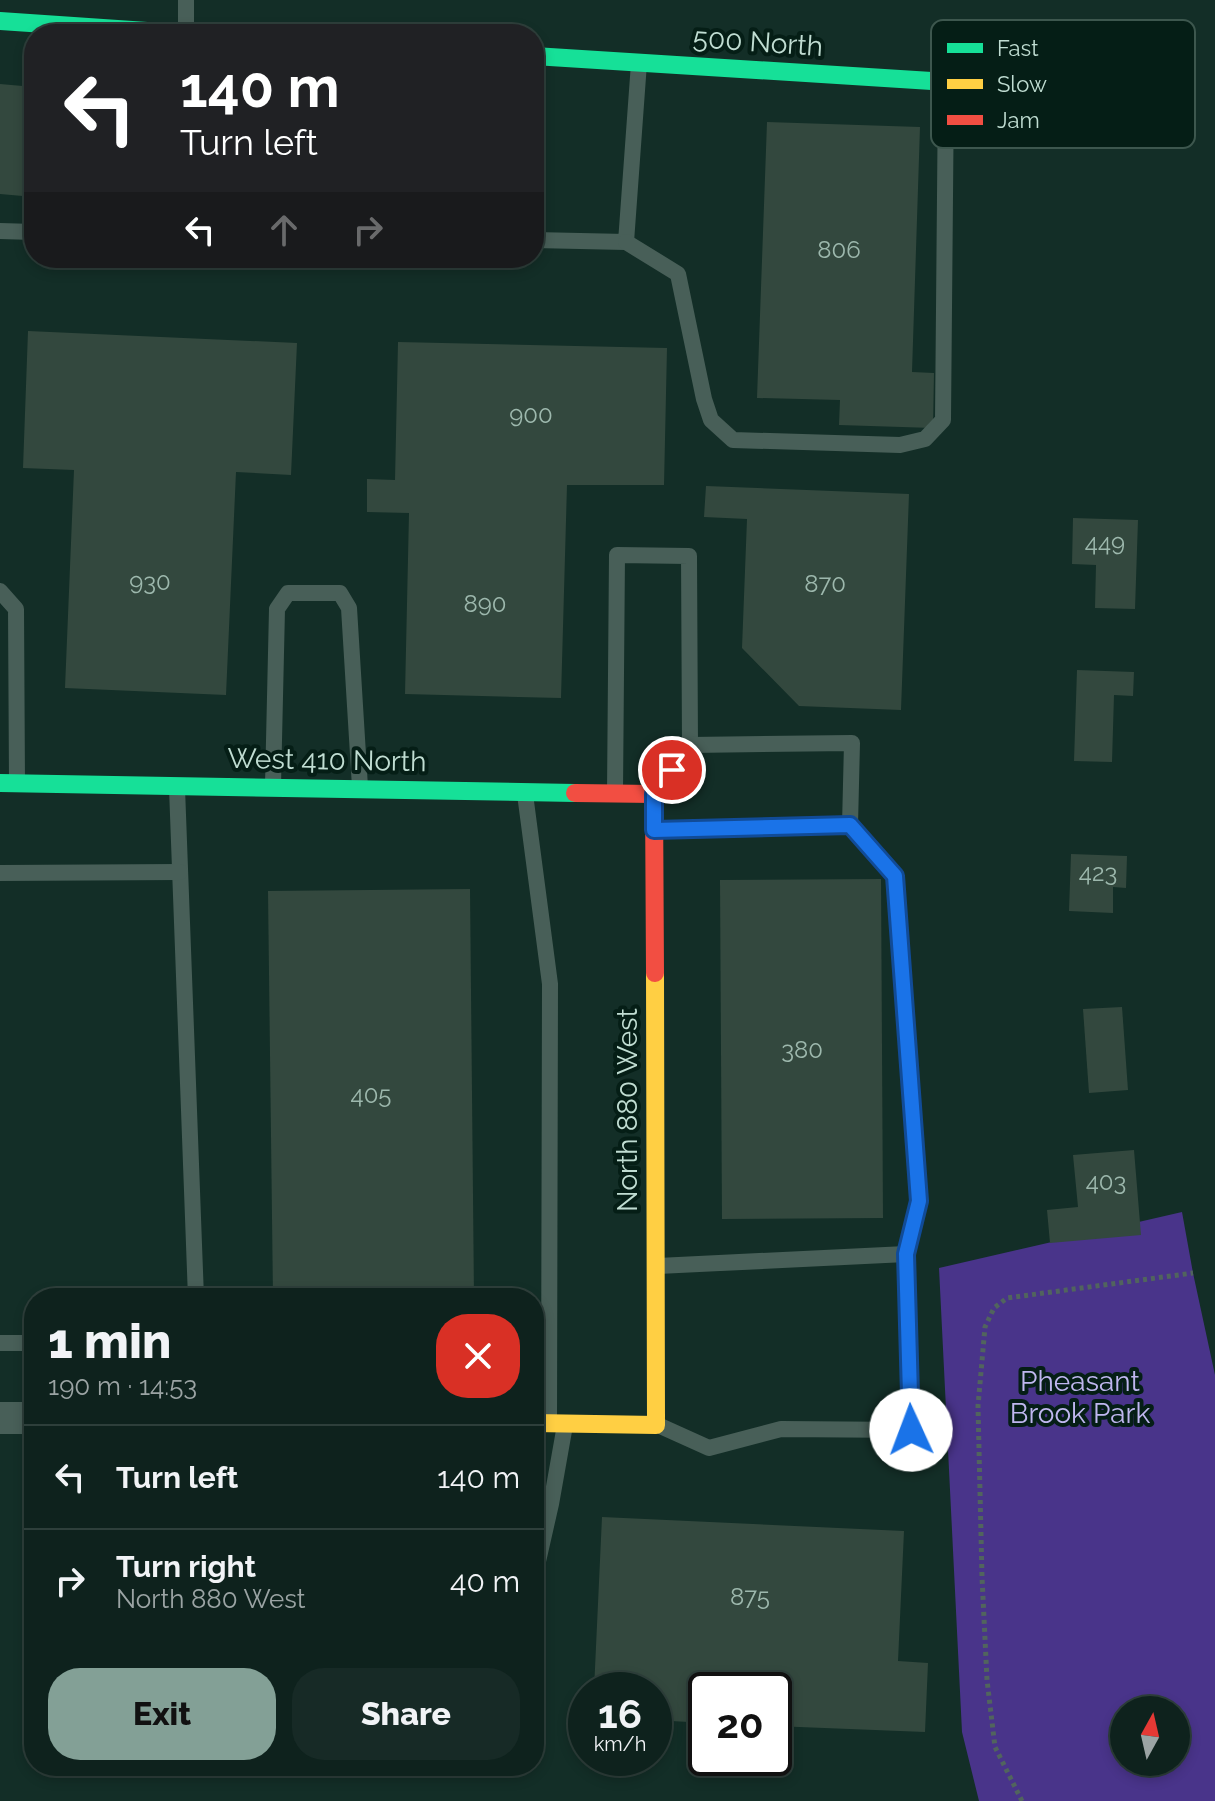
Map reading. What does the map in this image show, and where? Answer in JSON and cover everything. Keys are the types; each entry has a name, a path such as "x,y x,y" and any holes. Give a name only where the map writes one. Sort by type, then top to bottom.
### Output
{"street":[{"path":"0,21 31,24"},
{"name":"500 North","path":"544,57 931,81"},
{"name":"West 410 North","path":"8,783 654,794"},
{"name":"North 880 West","path":"654,794 656,1425"},
{"path":"0,1418 24,1418"},
{"path":"549,1424 656,1425"}],"lane":[{"path":"185,24 186,0"},
{"path":"626,242 639,63"},
{"path":"544,240 626,242 678,274 707,409 711,420 733,440 900,445 925,439 943,420 945,148"},
{"path":"0,231 24,232"},
{"path":"615,794 617,555 689,556 690,745 654,794"},
{"path":"0,591 16,609 8,783"},
{"path":"273,788 277,609 288,593 340,593 349,608 360,789"},
{"path":"656,1425 709,1448 781,1429 911,1430 906,1254 919,1201 895,876 850,825 852,743 690,745"},
{"path":"177,786 196,1288"},
{"path":"524,792 550,984 551,1504 544,1535"},
{"path":"654,830 850,825"},
{"path":"0,873 180,872"},
{"path":"656,1266 906,1254"},
{"path":"0,1343 24,1343"}],"path":[{"path":"1022,1801 995,1747 987,1680 978,1406 985,1327 994,1308 1007,1298 1193,1273"}],"green space":[{"name":"Pheasant Brook Park","path":"1182,1212 1215,1375 1215,1801 979,1801 962,1732 939,1268"}],"building":[{"path":"0,84 24,86 24,196 0,194"},
{"path":"767,122 920,127 912,372 934,373 933,428 839,425 840,400 757,398"},
{"path":"28,331 297,343 291,475 236,472 226,695 65,688 74,470 23,468"},
{"path":"398,342 667,348 664,485 567,485 561,698 405,694 409,513 367,512 367,479 395,480"},
{"path":"706,486 909,494 901,710 799,706 742,648 747,519 704,517"},
{"path":"1073,518 1138,520 1135,609 1095,608 1096,565 1072,564"},
{"path":"1077,670 1134,672 1133,696 1114,695 1112,762 1074,761"},
{"path":"1071,854 1127,856 1126,888 1113,887 1113,913 1069,911"},
{"path":"881,879 883,1218 722,1219 720,880"},
{"path":"470,889 474,1288 273,1288 268,891"},
{"path":"1122,1007 1128,1090 1089,1093 1083,1009"},
{"path":"1134,1150 1141,1235 1050,1243 1047,1210 1078,1207 1073,1155"},
{"path":"602,1517 904,1531 898,1661 928,1663 925,1732 792,1727 792,1672 688,1672 688,1722 672,1721 672,1672 595,1672"}],"traffic: fast":[{"path":"0,21 44,24"},
{"path":"544,57 931,81"},
{"path":"0,783 575,793"}],"traffic: slow":[{"path":"544,1423 656,1425 655,973"}],"traffic: jam":[{"path":"575,793 654,794 655,973"}],"route":[{"path":"672,770 654,794 654,830 850,825 895,876 919,1201 906,1254 911,1430"}]}
